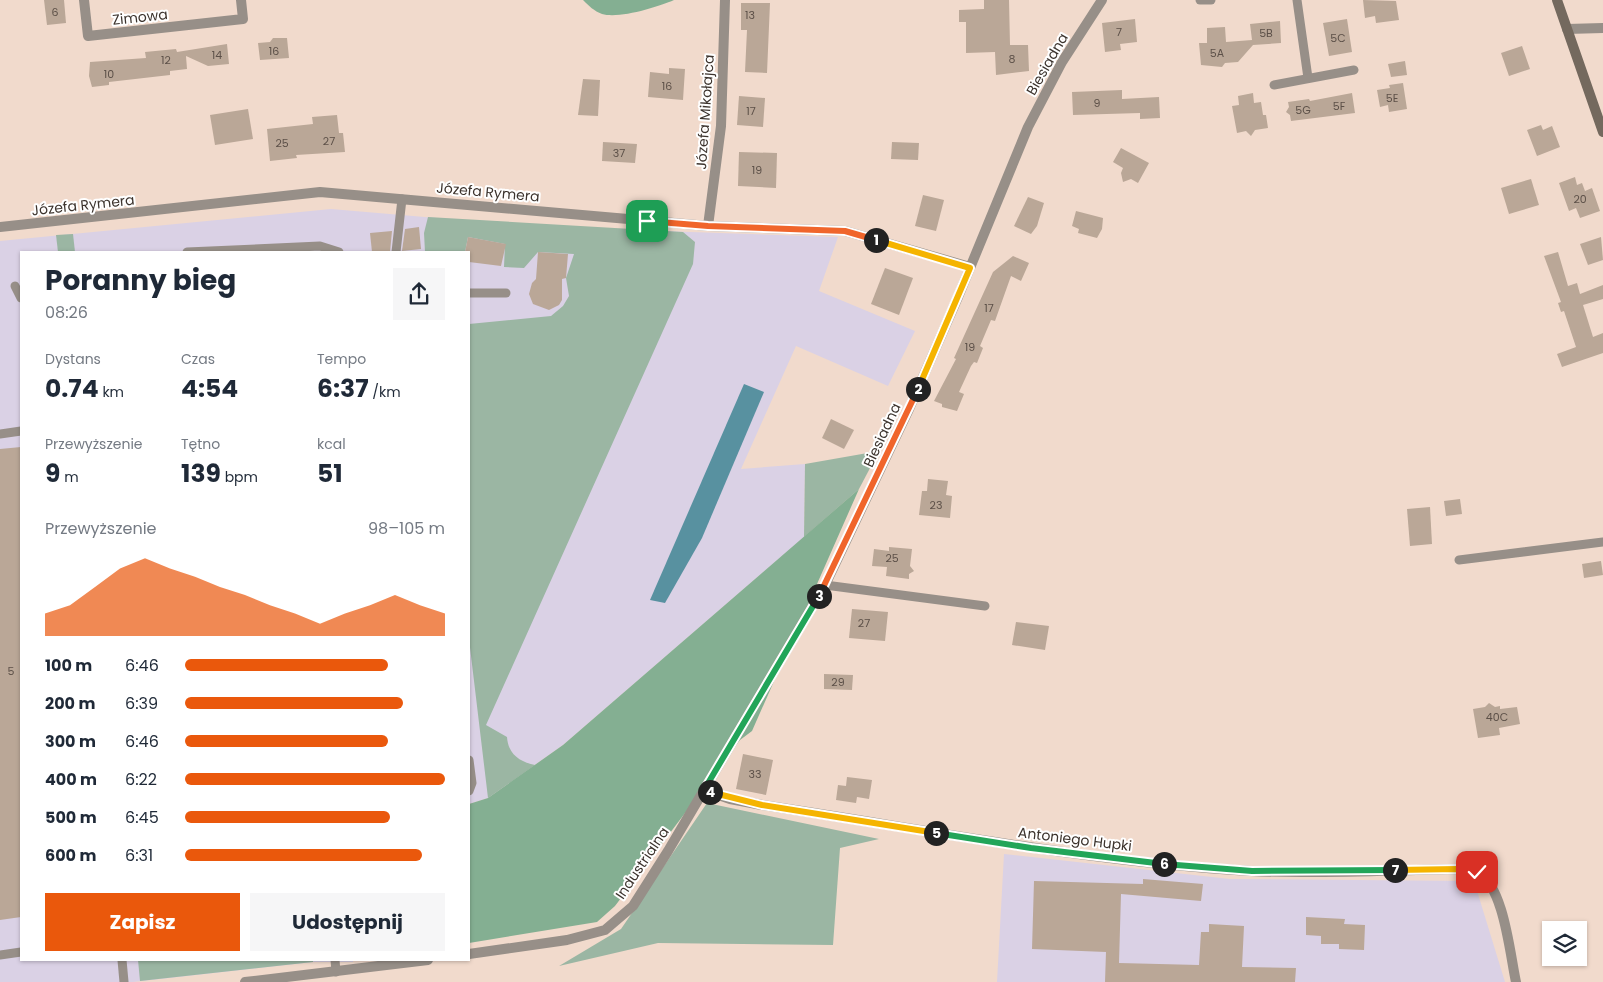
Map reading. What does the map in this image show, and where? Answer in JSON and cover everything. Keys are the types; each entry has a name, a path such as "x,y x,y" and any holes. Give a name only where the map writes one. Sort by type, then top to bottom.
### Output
{"street":[{"name":"Zimowa","path":"84,0 88,36 243,19 241,0"},
{"name":"Józefa Mikołajca","path":"708,226 721,126 725,0"},
{"name":"Biesiadna","path":"704,790 825,585 909,409 1028,127 1062,62 1102,0"},
{"path":"1558,0 1603,132"},
{"path":"1567,29 1603,28"},
{"name":"Józefa Rymera","path":"0,227 320,192 708,226 845,231 970,268"},
{"name":"Industrialna","path":"470,954 567,940 605,930 633,906 704,790"},
{"name":"Antoniego Hupki","path":"704,790 762,805 1031,848 1150,862 1252,871 1458,869 1477,872 1488,881 1498,897 1516,982"},
{"path":"245,982 420,961"}],"lane":[{"path":"1200,0 1211,0"},
{"path":"1298,0 1308,78"},
{"path":"1274,85 1354,70"},
{"path":"396,251 402,198"},
{"path":"209,251 320,246 336,251"},
{"path":"15,286 20,296"},
{"path":"470,293 506,293"},
{"path":"0,434 20,431"},
{"path":"1459,560 1603,542"},
{"path":"825,585 985,606"},
{"path":"470,768 472,783 470,788"},
{"path":"0,954 20,952"},
{"path":"122,961 124,982"},
{"path":"334,961 336,972"}],"shaded area":[{"path":"331,209 544,227 838,237 819,291 915,331 888,386 796,346 741,469 805,464 804,537 563,745 488,798 470,804 470,251 20,251 20,961 353,962 313,962 133,982 0,982 0,241"},
{"path":"1004,854 1230,879 1474,881 1505,982 997,982"}],"green space":[{"path":"583,0 674,0 638,12 609,15 596,11"},
{"path":"428,217 683,232 695,242 693,264 486,725 507,737 512,753 524,762 535,765 488,798 470,647 470,324 551,316 563,306 569,296 566,278 574,254 538,252 524,268 504,267 505,244 468,237 465,251 425,251 424,233"},
{"path":"73,234 75,251 58,251 56,235"},
{"path":"879,451 859,489 804,537 805,464"},
{"path":"859,489 752,731 740,740 615,906 597,922 470,943 470,804 488,798 563,745"},
{"path":"707,803 879,839 840,848 833,945 658,943 559,966 621,929"},
{"path":"138,961 313,961 313,962 140,981"}],"water":[{"path":"744,384 764,392 702,538 665,603 650,600"}],"building":[{"path":"44,0 64,0 66,23 47,25"},
{"path":"984,0 1009,0 1010,45 1028,45 1029,71 996,75 995,52 966,53 966,22 959,22 959,10 984,9"},
{"path":"1363,0 1396,1 1399,20 1376,23 1375,16 1365,18"},
{"path":"741,3 770,3 767,73 745,72 747,30 741,30"},
{"path":"1135,19 1137,42 1120,44 1121,50 1105,52 1102,23"},
{"path":"1347,19 1352,52 1329,56 1323,23"},
{"path":"1280,21 1281,43 1253,45 1238,62 1225,63 1222,67 1201,65 1199,43 1207,43 1207,28 1225,27 1226,42 1252,40 1250,24"},
{"path":"273,38 287,38 289,58 260,60 258,43 270,42"},
{"path":"227,44 229,64 208,66 186,56 187,69 170,71 170,75 109,82 109,85 92,87 89,76 90,62 146,58 145,52 176,49 177,52"},
{"path":"1522,46 1530,69 1509,76 1501,53"},
{"path":"1405,61 1407,75 1391,77 1388,64"},
{"path":"669,68 685,69 683,100 648,97 650,72 669,74"},
{"path":"583,79 600,80 598,116 578,115"},
{"path":"1403,83 1407,109 1389,112 1388,105 1380,107 1377,90 1390,88 1389,85"},
{"path":"1122,90 1122,99 1159,97 1160,118 1140,119 1140,113 1073,115 1072,92"},
{"path":"1253,93 1254,103 1261,102 1268,128 1255,130 1251,136 1246,131 1237,133 1232,106 1239,105 1238,96"},
{"path":"1352,93 1355,113 1291,121 1290,115 1286,112 1289,107 1288,102 1309,99 1310,101"},
{"path":"739,96 765,98 763,127 737,125"},
{"path":"248,109 253,139 215,145 210,115"},
{"path":"337,115 339,133 343,133 345,152 296,155 297,158 270,161 267,129 313,124 312,117"},
{"path":"1541,125 1543,130 1552,126 1560,147 1537,156 1527,130"},
{"path":"603,142 637,144 635,163 602,161"},
{"path":"892,142 919,143 918,160 891,159"},
{"path":"1121,148 1149,163 1138,183 1131,179 1123,182 1121,173 1123,168 1113,162"},
{"path":"739,152 777,153 776,188 738,186"},
{"path":"1575,177 1577,185 1582,183 1585,191 1592,188 1600,211 1580,218 1576,208 1569,211 1559,183"},
{"path":"1531,179 1539,205 1509,214 1501,188"},
{"path":"923,195 944,200 936,231 915,226"},
{"path":"1028,197 1044,203 1037,226 1031,234 1014,226"},
{"path":"1076,211 1103,218 1102,229 1097,238 1078,233 1079,229 1072,226"},
{"path":"419,227 421,249 402,251 405,229"},
{"path":"392,231 390,251 372,251 370,233"},
{"path":"468,237 506,244 501,266 470,262 470,251 465,251"},
{"path":"1601,237 1603,260 1588,265 1580,244"},
{"path":"538,252 568,254 566,278 562,279 562,300 559,305 549,310 533,304 529,294 532,283 536,279"},
{"path":"1558,252 1568,286 1577,283 1580,294 1603,285 1603,299 1583,305 1593,337 1603,333 1603,353 1562,367 1557,354 1576,347 1564,311 1561,312 1558,303 1561,302 1544,256"},
{"path":"1013,256 1029,263 1021,281 1011,276 995,321 991,320 980,346 983,348 977,363 974,362 971,366 959,392 964,394 957,411 942,407 942,404 934,401 956,359 954,358 993,272"},
{"path":"885,268 913,278 899,315 871,304"},
{"path":"831,419 854,430 844,449 822,438"},
{"path":"20,447 20,917 0,920 0,449"},
{"path":"928,479 948,481 946,495 952,496 950,518 919,515 922,491 927,491"},
{"path":"1460,499 1462,514 1446,516 1444,501"},
{"path":"1430,507 1432,544 1410,546 1407,509"},
{"path":"889,547 912,549 910,566 914,571 909,574 909,579 886,576 887,567 872,566 874,549 889,551"},
{"path":"1601,561 1603,575 1584,578 1582,564"},
{"path":"852,609 888,612 885,641 849,638"},
{"path":"1016,622 1049,626 1045,650 1012,645"},
{"path":"824,674 853,675 852,690 824,689"},
{"path":"1489,703 1495,707 1500,706 1500,709 1517,707 1520,724 1499,728 1500,735 1478,738 1473,709 1485,707"},
{"path":"743,754 773,760 766,795 736,789"},
{"path":"847,777 872,780 869,799 857,797 856,803 836,800 838,785 846,786"},
{"path":"1143,879 1203,884 1201,901 1121,894 1119,963 1199,965 1201,932 1209,932 1209,924 1244,926 1242,967 1296,968 1295,982 1105,982 1106,952 1032,949 1034,881 1143,884"},
{"path":"1306,917 1345,919 1344,924 1365,925 1364,950 1339,949 1339,944 1321,944 1321,936 1306,935"}],"route":[{"path":"647,221 708,226 845,231 970,268 909,409 825,585 704,790 762,805 1031,848 1150,862 1252,871 1458,869 1477,872"}]}
